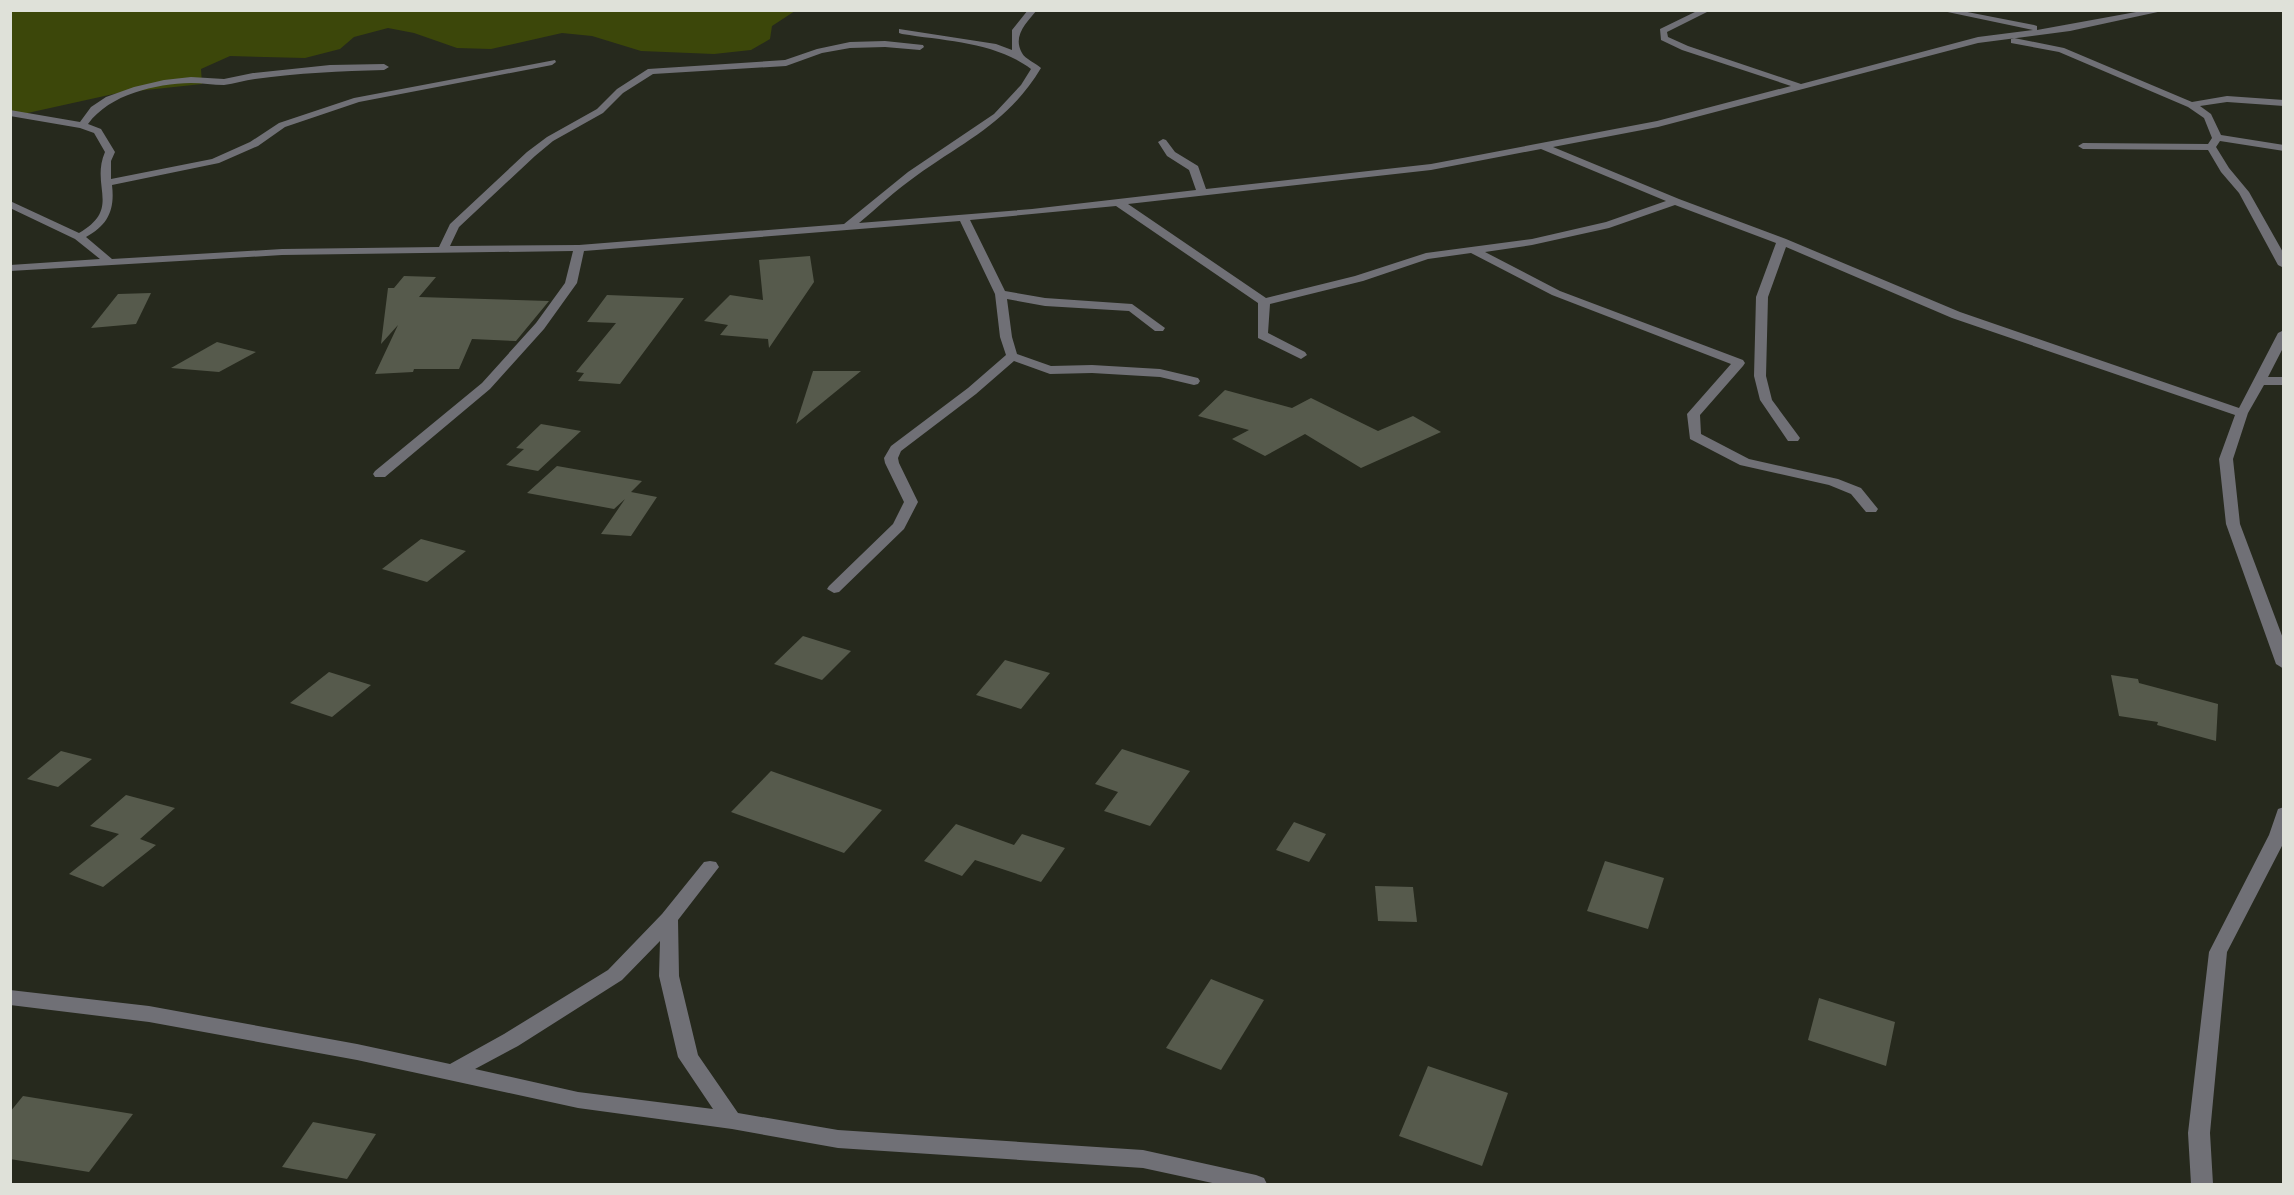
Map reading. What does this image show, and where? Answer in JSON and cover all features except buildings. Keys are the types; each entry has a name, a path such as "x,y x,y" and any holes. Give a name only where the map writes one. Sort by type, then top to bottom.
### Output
{"street":[{"path":"1018,56 1013,35 1018,25 1033,10"},
{"path":"1707,10 1664,31 1664,38 1685,48 1803,87"},
{"path":"1942,10 2047,31"},
{"path":"10,268 282,252 444,248 579,248 963,218 1202,194 1431,167 1658,124 1978,40 2047,31 2163,10"},
{"path":"848,226 910,175 980,129 1018,99 1036,68 1018,56 996,47 902,31"},
{"path":"1978,40 2022,41 2061,50 2191,105 2208,116 2214,142 2225,170 2244,192 2283,265"},
{"path":"444,248 454,226 531,154 550,139 600,111 620,91 651,71 777,64 850,45 885,44 920,47"},
{"path":"106,183 215,161 254,144 282,125 357,100 552,62"},
{"path":"82,125 94,109 110,99 137,89 164,83 191,80 224,82 253,76 384,67"},
{"path":"2191,105 2227,99 2283,103"},
{"path":"10,113 82,125 98,131 110,152 104,161 110,197 99,224 79,237"},
{"path":"2083,146 2214,142 2237,139 2283,148"},
{"path":"1163,142 1171,154 1194,168 1202,194"},
{"path":"1545,147 1675,201 1782,241 1956,315 2242,413"},
{"path":"1119,203 1264,302 1359,279 1426,256 1532,242 1609,225 1675,201"},
{"path":"10,204 79,237 111,263"},
{"path":"963,218 1001,294 1006,337 1012,356"},
{"path":"1782,241 1762,297 1760,376 1766,400 1793,438"},
{"path":"380,474 486,386 540,326 571,283 579,248"},
{"path":"1473,250 1556,293 1739,363 1694,414 1695,436 1745,462 1833,482 1856,491 1871,508"},
{"path":"1001,294 1045,302 1132,308 1159,328"},
{"path":"1264,302 1262,335 1300,355"},
{"path":"2283,333 2242,413 2226,459 2233,524 2283,664"},
{"path":"1012,356 1050,370 1092,369 1160,373 1194,381"},
{"path":"834,589 899,526 911,502 902,480 893,469 891,458 896,449 950,406 972,392 1012,356"},
{"path":"2260,381 2283,381"},
{"path":"2202,1185 2199,1133 2218,952 2278,835 2283,813"},
{"path":"451,1073 511,1040 615,975 669,919 710,867"},
{"path":"669,919 669,976 688,1057 732,1120"},
{"path":"10,998 149,1014 357,1052 578,1100 732,1120 838,1139 1143,1159 1256,1185"}],"green space":[{"path":"10,11 795,11 772,26 770,39 751,50 714,54 641,51 592,36 562,33 491,49 457,48 414,33 388,28 354,37 340,49 305,58 230,56 201,69 202,84 118,93 23,114 11,112"}]}
